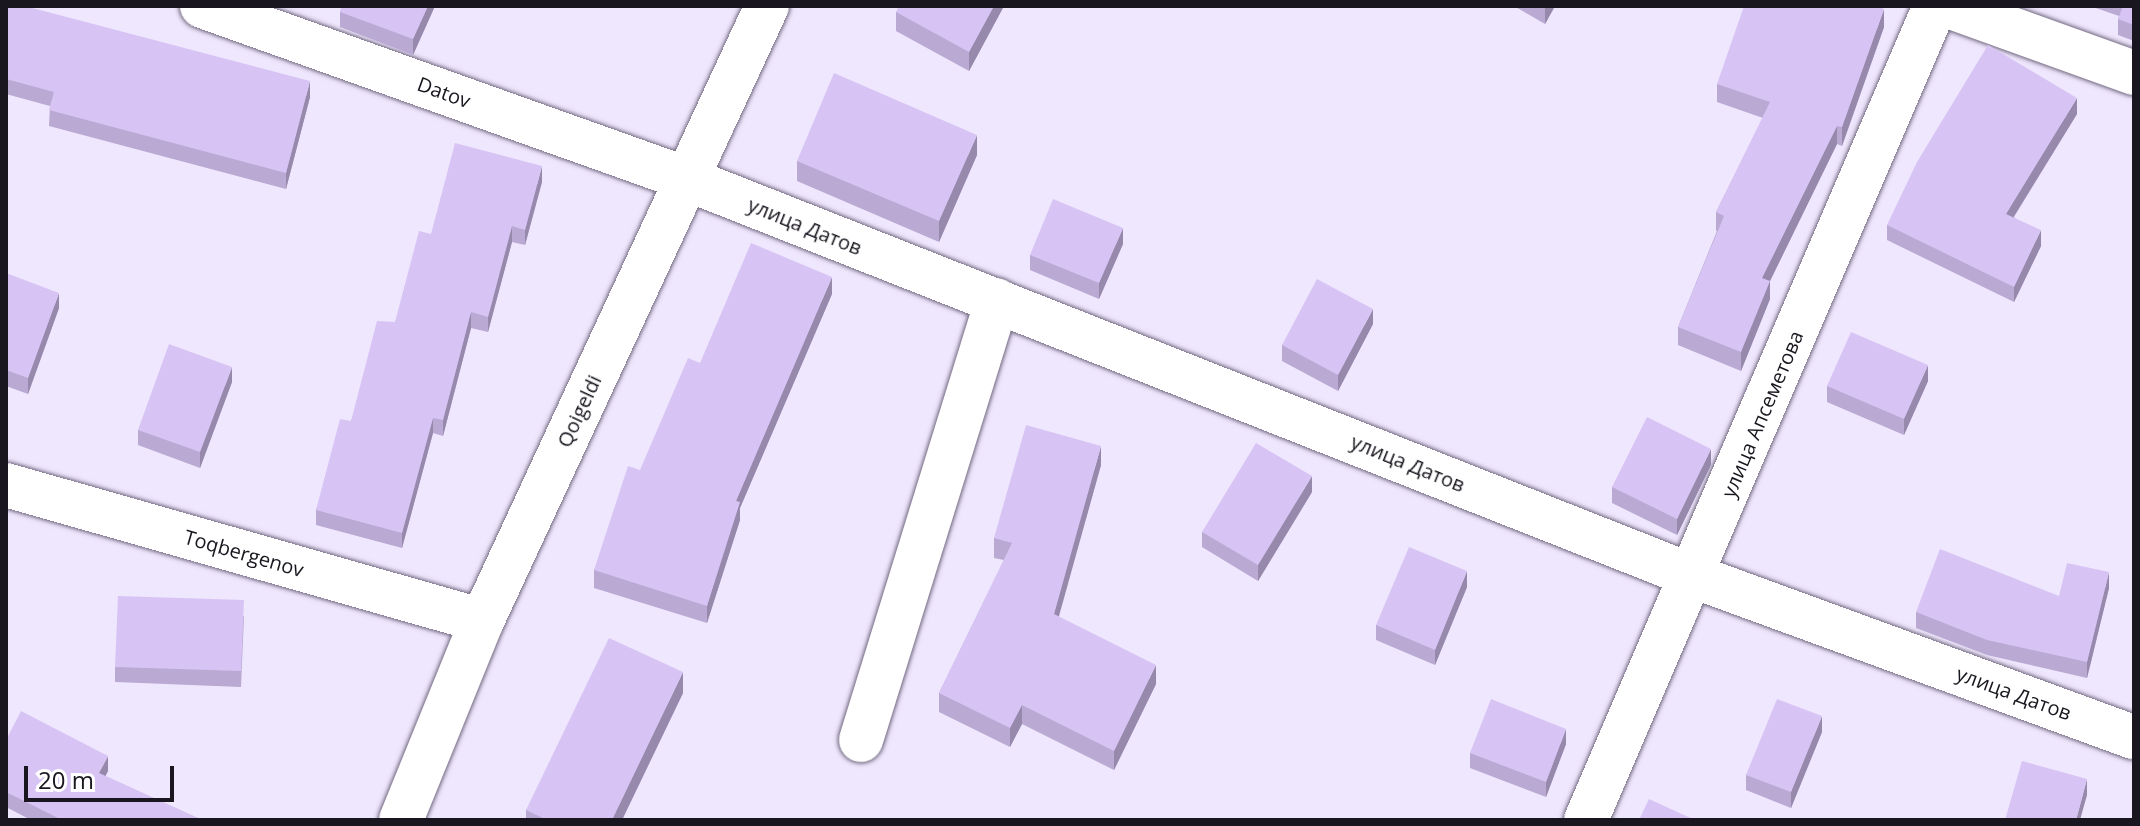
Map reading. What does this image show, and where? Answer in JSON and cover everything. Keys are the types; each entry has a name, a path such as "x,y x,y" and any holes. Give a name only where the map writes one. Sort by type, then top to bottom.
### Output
{"street":[{"name":"Datov","path":"202,6 687,179"},
{"name":"Qoigeldi","path":"401,820 482,621 767,6"},
{"name":"улица Апсеметова","path":"1586,820 1935,6"},
{"path":"1948,6 2134,73"},
{"name":"улица Датов","path":"687,179 1693,576 2134,737"},
{"path":"861,740 997,301"},
{"name":"Toqbergenov","path":"6,485 482,621"}],"building":[{"path":"6,6 25,6 310,81 286,173 49,110 54,92 6,79"},
{"path":"342,6 428,6 413,39 340,12"},
{"path":"899,6 994,6 969,52 896,12"},
{"path":"1744,6 1877,6 1884,9 1842,127 1837,126 1762,278 1770,281 1741,352 1678,327 1724,216 1716,212 1770,102 1717,84"},
{"path":"2123,6 2134,6 2134,25 2118,19"},
{"path":"1988,45 2077,98 2006,214 2041,230 2014,287 1887,225 1917,162"},
{"path":"834,73 977,135 939,221 797,161"},
{"path":"455,143 542,166 525,230 512,226 488,317 471,312 443,420 433,418 402,533 316,510 340,419 351,421 377,321 395,322 419,231 431,234"},
{"path":"1053,199 1123,228 1099,283 1030,255"},
{"path":"751,243 832,277 736,501 740,502 707,606 594,570 628,466 640,470 688,358 700,363"},
{"path":"6,273 59,293 28,378 6,370"},
{"path":"1317,279 1373,309 1338,375 1282,345"},
{"path":"1851,332 1928,365 1904,419 1827,386"},
{"path":"169,344 232,367 200,452 138,430"},
{"path":"1647,417 1711,449 1677,519 1612,487"},
{"path":"1026,425 1101,446 1054,614 1156,665 1114,751 1022,705 1010,728 939,693 1012,543 994,538"},
{"path":"1256,443 1312,476 1258,565 1202,532"},
{"path":"1409,547 1467,571 1435,650 1376,625"},
{"path":"1940,549 2059,596 2067,563 2109,572 2087,662 1987,640 1916,612"},
{"path":"118,596 244,600 241,671 115,667"},
{"path":"609,638 683,672 612,820 547,820 526,810"},
{"path":"1491,699 1566,729 1546,782 1470,753"},
{"path":"1777,699 1822,716 1791,792 1746,775"},
{"path":"21,711 108,756 99,773 202,820 62,820 6,792 6,740"},
{"path":"2022,761 2087,779 2076,820 2005,820"},
{"path":"1649,799 1695,820 1639,820"}]}
